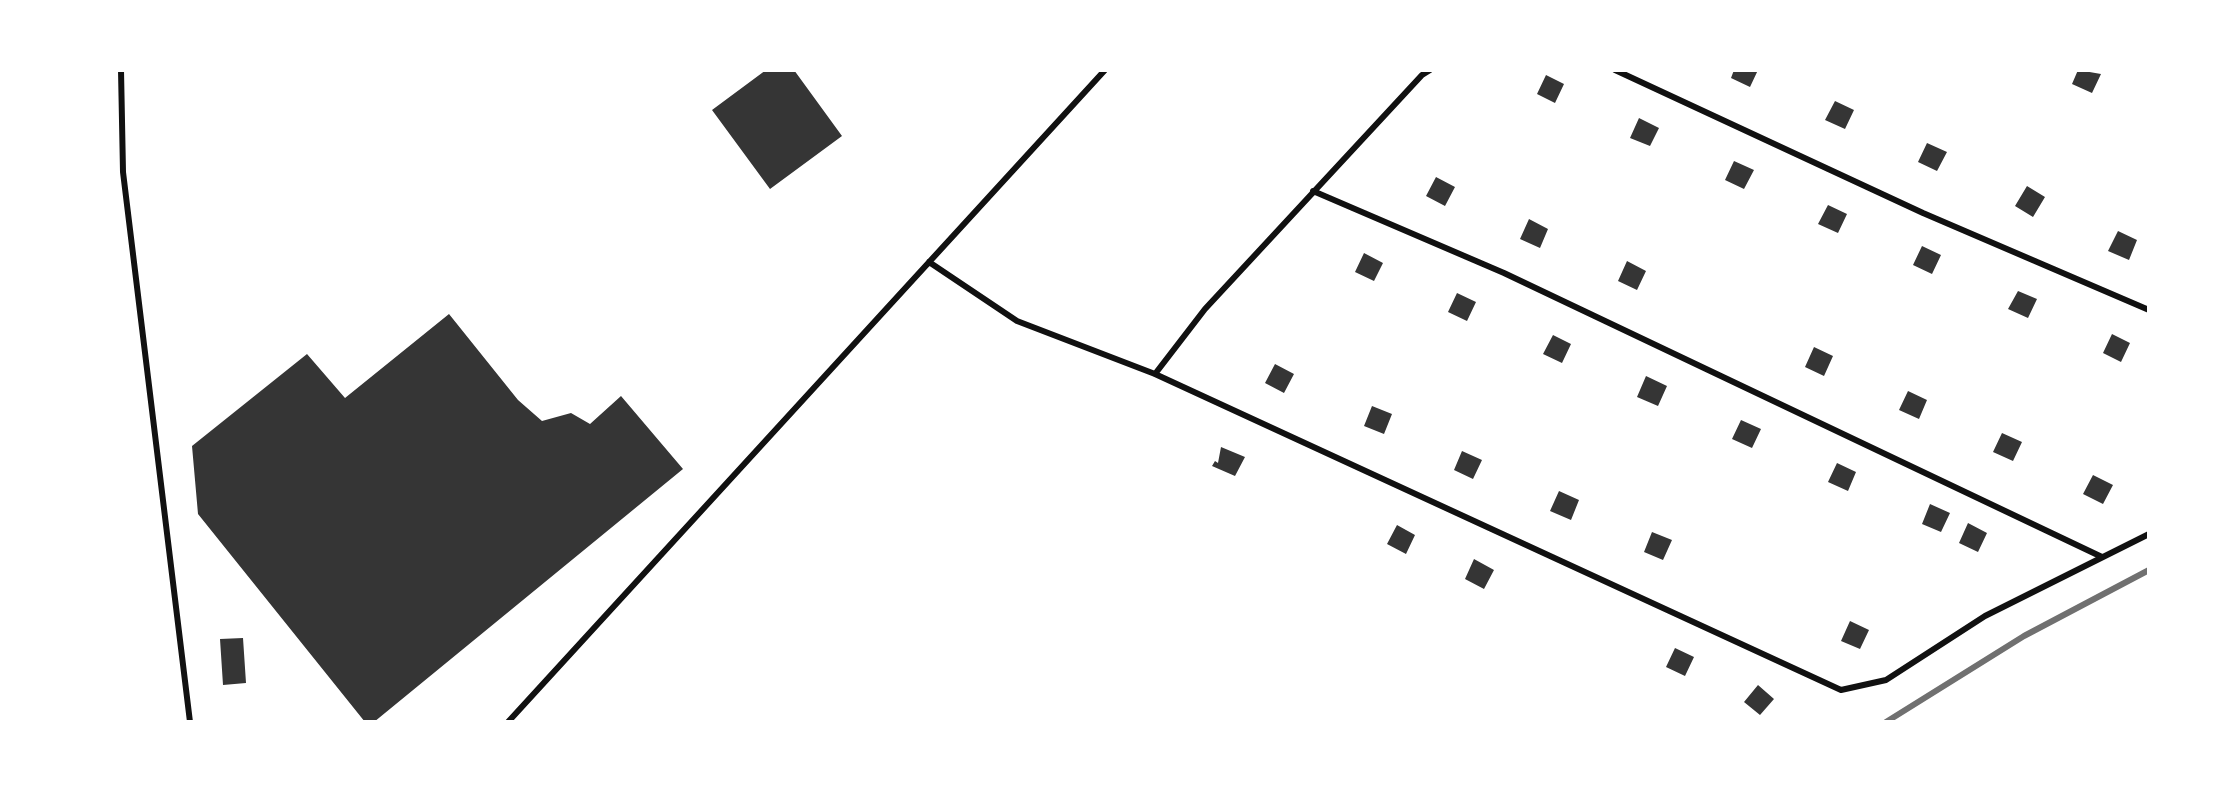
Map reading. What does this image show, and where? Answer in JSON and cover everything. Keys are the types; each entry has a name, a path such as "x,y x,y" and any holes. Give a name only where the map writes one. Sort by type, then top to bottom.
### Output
{"lane":[{"path":"121,70 123,172 190,722"},
{"path":"508,722 1105,70"},
{"path":"1155,374 1205,309 1430,70"},
{"path":"1615,70 1923,213 2149,310"},
{"path":"1313,191 1504,273 2102,557"},
{"path":"929,262 1017,321 1155,374 1841,690 1886,680 1985,616 2149,534"}],"building":[{"path":"766,70 794,70 842,136 770,189 712,110"},
{"path":"1734,70 1758,70 1750,87 1731,78"},
{"path":"2078,70 2101,74 2092,93 2072,84"},
{"path":"1546,75 1564,84 1555,103 1537,94"},
{"path":"1835,101 1854,110 1845,129 1825,120"},
{"path":"1639,118 1659,128 1650,146 1630,138"},
{"path":"1927,143 1947,152 1937,171 1918,162"},
{"path":"1734,161 1754,170 1744,189 1725,180"},
{"path":"1436,177 1455,187 1445,206 1426,196"},
{"path":"2027,186 2045,197 2033,217 2015,206"},
{"path":"1828,205 1847,214 1838,233 1818,224"},
{"path":"1529,219 1548,229 1540,248 1520,239"},
{"path":"2118,231 2137,240 2129,260 2108,251"},
{"path":"1922,246 1941,255 1932,274 1913,265"},
{"path":"1364,253 1383,263 1374,281 1355,272"},
{"path":"1627,261 1646,271 1637,290 1618,281"},
{"path":"2018,291 2037,299 2028,318 2008,309"},
{"path":"1457,293 1476,302 1467,321 1448,312"},
{"path":"449,314 518,400 542,421 571,413 590,424 621,396 683,469 374,722 365,722 198,514 192,446 307,354 345,398"},
{"path":"2112,334 2130,343 2121,362 2103,353"},
{"path":"1553,335 1571,344 1562,363 1543,354"},
{"path":"1814,347 1833,356 1824,376 1805,367"},
{"path":"1275,364 1294,374 1284,393 1265,383"},
{"path":"1646,376 1667,386 1658,406 1637,397"},
{"path":"1908,391 1927,400 1919,419 1899,410"},
{"path":"1372,406 1392,414 1384,434 1364,426"},
{"path":"1741,420 1761,429 1752,448 1732,439"},
{"path":"2002,433 2022,442 2013,461 1993,452"},
{"path":"1221,447 1245,457 1235,476 1212,466 1215,461 1218,463"},
{"path":"1462,451 1482,460 1473,479 1454,470"},
{"path":"1837,463 1856,472 1848,491 1828,482"},
{"path":"2093,475 2113,485 2103,504 2083,494"},
{"path":"1559,491 1579,500 1571,520 1550,511"},
{"path":"1930,504 1950,513 1941,532 1922,524"},
{"path":"1968,523 1987,533 1978,552 1959,543"},
{"path":"1397,525 1415,535 1406,554 1387,544"},
{"path":"1652,532 1672,540 1663,560 1644,552"},
{"path":"1474,559 1494,570 1484,589 1465,579"},
{"path":"1850,621 1869,630 1860,649 1841,641"},
{"path":"243,638 246,683 223,685 220,639"},
{"path":"1675,648 1694,657 1685,676 1666,667"},
{"path":"1758,685 1774,699 1760,715 1744,702"}],"railway":[{"path":"1886,722 2024,636 2149,570"}]}
